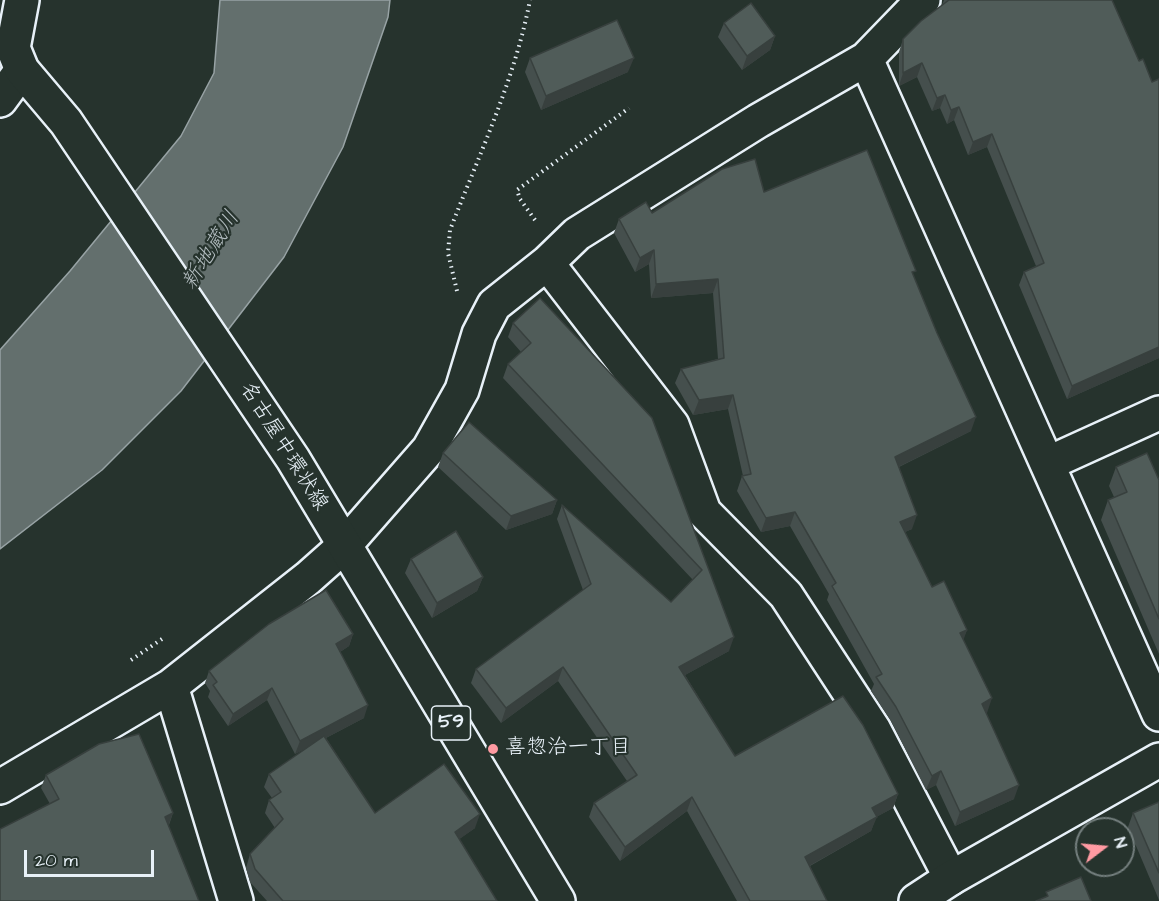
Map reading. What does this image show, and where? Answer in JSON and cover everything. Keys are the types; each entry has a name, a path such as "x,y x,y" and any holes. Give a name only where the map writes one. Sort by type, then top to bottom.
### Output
{"street":[{"path":"0,100 12,58 22,0"},
{"path":"0,787 171,686 308,578 344,546 429,449 462,390 479,334 494,305 552,258 577,234 758,121 866,59 923,0"},
{"name":"名古屋中環状線","path":"12,58 66,122 293,459 558,901"},
{"path":"866,59 1049,463 1159,714"},
{"path":"552,258 672,424 704,512 786,595 874,730 951,878"},
{"path":"1049,463 1159,413"},
{"path":"171,686 236,901"},
{"path":"916,901 951,878 1159,760"}],"path":[{"path":"457,292 448,253 450,230 525,29 530,0"},
{"path":"552,258 517,190 629,108"}],"water":[{"name":"新地蔵川","path":"220,0 390,0 388,17 343,147 284,257 181,391 102,470 0,549 0,350 70,271 181,136 214,73"}],"building":[{"path":"949,0 1112,0 1139,61 1143,59 1152,82 1159,79 1159,347 1072,386 1024,272 1044,263 992,134 973,142 959,107 951,110 945,95 937,98 922,63 903,73 903,39 921,21"},
{"path":"751,3 775,36 747,56 724,23"},
{"path":"617,20 634,58 546,96 530,58"},
{"path":"867,150 916,271 912,272 976,417 895,457 917,515 900,522 932,587 944,581 967,630 960,633 992,698 982,704 1019,785 960,812 941,771 932,776 896,707 876,677 882,674 832,586 836,583 795,512 766,518 742,476 751,474 733,395 699,400 681,369 724,358 718,279 656,284 654,250 640,258 619,219 646,202 652,213 722,169 755,159 764,192"},
{"path":"540,298 652,418 734,637 679,667 735,756 843,696 863,725 898,794 872,808 877,817 805,857 827,901 750,901 692,797 625,847 594,803 637,775 563,667 506,708 476,669 591,584 562,505 671,602 702,570 508,364 531,343 513,323"},
{"path":"469,422 557,500 511,516 443,453"},
{"path":"1147,453 1159,480 1159,619 1108,500 1127,492 1116,467"},
{"path":"456,531 483,577 437,603 411,559"},
{"path":"326,590 353,634 336,644 368,705 300,741 272,688 233,714 213,685 217,682 209,671 269,624"},
{"path":"139,734 173,813 165,817 199,901 0,901 0,829 59,799 46,775 99,744"},
{"path":"324,736 375,813 444,764 480,814 455,832 497,901 283,901 255,869 250,854 283,819 269,800 281,792 269,774"},
{"path":"1159,802 1159,873 1135,817 1133,813"},
{"path":"1081,877 1091,901 1036,901 1048,896 1046,892"}],"place":[{"name":"喜惣治一丁目","path":"493,749"}]}
